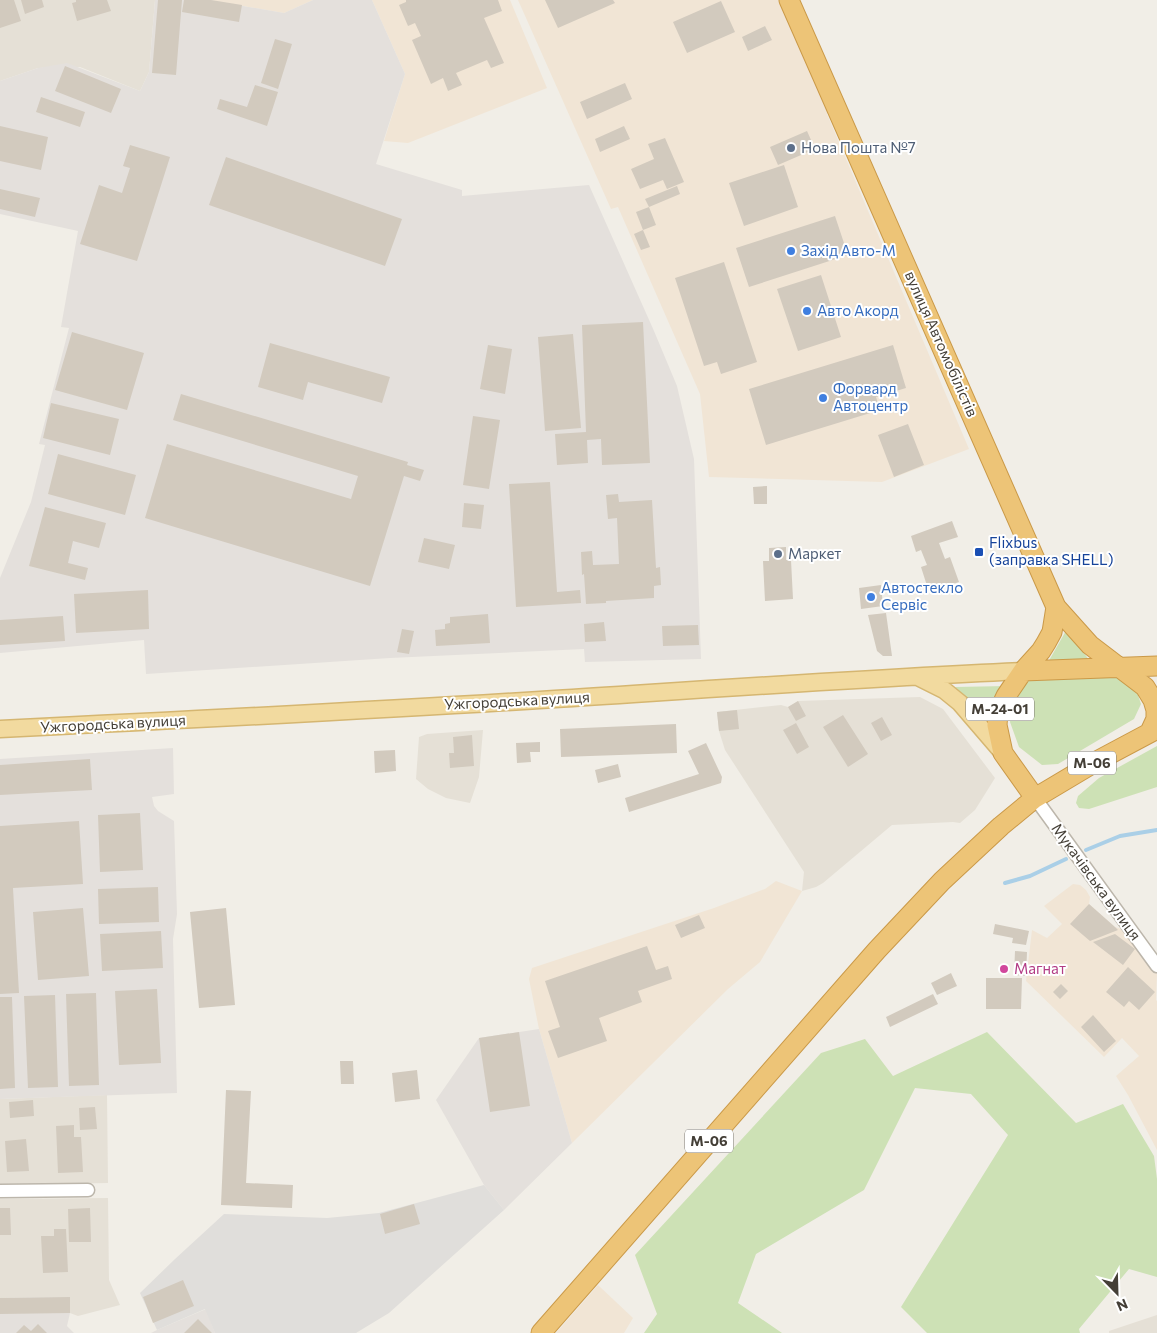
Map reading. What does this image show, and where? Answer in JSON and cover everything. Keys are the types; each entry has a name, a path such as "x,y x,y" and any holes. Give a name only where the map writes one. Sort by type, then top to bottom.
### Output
{"highway":[{"name":"вулиця Автомобілістів","path":"789,0 1056,607 1090,645 1145,687 1153,700 1156,710 1154,730"},
{"name":"М-24-01","path":"1035,798 1003,753 997,725 998,713 1006,696 1023,671 1046,643 1052,632 1056,607"},
{"path":"1023,671 1157,666"},
{"name":"М-06","path":"541,1333 877,950 942,881 1001,826 1035,798 1097,760 1154,730"}],"main road":[{"path":"916,676 1023,671"},
{"name":"Ужгородська вулиця","path":"0,729 179,721 916,676 944,690 960,704 1003,753"}],"street":[{"name":"Мукачівська вулиця","path":"1035,798 1157,966"},
{"path":"0,1191 88,1190"}],"shaded area":[{"path":"0,0 155,0 149,72 140,91 80,67 38,68 0,81"},
{"path":"155,0 208,0 284,13 313,0 372,0 405,74 376,164 462,190 462,196 589,185 677,386 694,459 701,659 585,662 584,649 390,658 146,674 144,640 0,653 0,578 31,502 45,445 39,444 69,328 61,327 78,231 0,214 0,81 38,68 67,63 140,91 149,72"},
{"path":"208,0 313,0 284,13"},
{"path":"372,0 510,0 547,88 408,143 384,141 405,74"},
{"path":"518,0 789,0 837,110 827,114 969,449 882,482 709,477 700,394 618,207 611,209"},
{"path":"920,697 943,709 995,778 975,810 960,823 892,825 823,883 802,891 804,872 725,750 719,731 717,712 781,705 788,707 798,701"},
{"path":"483,730 479,777 470,803 446,798 428,789 416,779 419,737 427,734"},
{"path":"173,748 174,794 152,797 154,806 158,811 174,821 177,914 173,939 177,1093 0,1099 0,759"},
{"path":"776,881 802,891 760,962 728,989 572,1143 539,1029 529,979 532,968 714,908 765,889"},
{"path":"1073,884 1080,885 1086,890 1090,897 1089,904 1115,927 1124,930 1157,973 1157,1150 1116,1076 1139,1056 1122,1038 1104,1057 1026,981 1032,930 1047,938 1062,924 1044,906"},
{"path":"539,1029 572,1143 504,1210 484,1185 436,1100 479,1038"},
{"path":"107,1095 108,1183 0,1185 0,1099"},
{"path":"484,1185 504,1210 389,1313 356,1333 215,1333 205,1309 157,1330 140,1293 224,1214 327,1218 379,1213"},
{"path":"108,1198 109,1280 120,1305 78,1316 70,1313 70,1297 0,1298 0,1199"},
{"path":"598,1285 633,1318 624,1333 556,1333"},
{"path":"70,1297 70,1313 67,1326 74,1333 0,1333 0,1298"},
{"path":"206,1309 215,1333 151,1333 157,1330"},
{"path":"1157,1315 1157,1333 1109,1333 1109,1331"}],"green space":[{"path":"1067,629 1089,660 1047,664"},
{"path":"1115,675 1137,692 1141,704 1134,719 1058,764 1042,765 1019,747 1010,722 1012,701 1028,681"},
{"path":"1007,686 991,728 955,687"},
{"path":"1157,746 1157,787 1089,809 1079,808 1076,803 1078,796 1099,778"},
{"path":"987,1032 1076,1123 1123,1104 1154,1156 1157,1179 1157,1277 1129,1269 1079,1329 1080,1333 927,1333 901,1307 1008,1135 971,1094 915,1088 864,1190 756,1254 738,1303 782,1333 644,1333 657,1314 635,1255 821,1053 865,1039 893,1076"}],"building":[{"path":"0,0 14,0 21,21 0,28"},
{"path":"21,0 42,0 44,7 25,14"},
{"path":"76,0 107,0 111,11 77,21 72,3 76,2"},
{"path":"158,0 182,0 176,75 152,73"},
{"path":"184,0 211,0 242,5 239,22 182,12"},
{"path":"406,0 498,0 502,11 484,18 504,63 491,68 487,60 456,73 462,85 448,91 443,78 431,84 412,40 421,36 415,23 408,26 399,5 406,2"},
{"path":"545,0 613,0 615,3 558,28"},
{"path":"721,1 735,32 687,53 673,22"},
{"path":"765,26 772,40 748,51 742,37"},
{"path":"275,39 292,44 278,89 261,83"},
{"path":"65,66 121,89 111,113 55,91"},
{"path":"625,83 632,99 587,119 580,102"},
{"path":"255,85 278,92 267,126 217,109 220,99 247,107"},
{"path":"41,97 85,112 80,127 36,112"},
{"path":"0,126 48,137 41,170 0,161"},
{"path":"624,126 630,139 600,152 595,139"},
{"path":"807,131 815,149 778,165 770,147"},
{"path":"665,138 684,182 667,189 663,180 640,189 631,169 654,159 648,144"},
{"path":"130,145 170,157 137,261 80,244 99,185 122,193 130,168 123,166"},
{"path":"226,157 402,219 385,266 209,205"},
{"path":"784,165 798,207 744,226 729,183"},
{"path":"677,186 680,194 649,207 645,199"},
{"path":"0,189 40,198 35,217 0,209"},
{"path":"649,207 656,225 643,230 636,212"},
{"path":"835,216 848,255 749,287 736,248"},
{"path":"643,230 650,247 641,250 634,234"},
{"path":"724,262 757,362 721,374 717,362 704,366 675,278"},
{"path":"821,275 841,337 798,351 777,289"},
{"path":"643,322 650,463 602,465 601,439 587,440 588,463 557,465 555,434 586,432 582,325"},
{"path":"72,332 144,353 127,410 55,390"},
{"path":"573,334 581,428 545,431 538,337"},
{"path":"270,343 390,377 382,403 308,382 303,400 258,387"},
{"path":"488,345 512,349 505,394 480,389"},
{"path":"893,345 906,388 876,397 880,410 766,445 749,389"},
{"path":"181,394 408,462 407,465 424,470 420,481 404,476 370,586 145,518 167,444 351,499 358,476 173,420"},
{"path":"51,403 119,419 110,455 43,438"},
{"path":"473,416 500,420 489,489 463,485"},
{"path":"908,424 924,465 894,477 878,435"},
{"path":"58,454 136,475 125,515 48,494"},
{"path":"550,482 557,592 580,590 581,603 516,607 509,484"},
{"path":"767,486 767,504 754,504 753,487"},
{"path":"618,494 619,502 652,500 656,568 660,567 661,585 654,586 654,598 586,604 581,552 592,551 593,565 619,564 617,518 608,519 606,495"},
{"path":"464,503 484,505 481,529 462,527"},
{"path":"45,507 106,523 99,548 73,541 68,563 88,568 85,580 29,566"},
{"path":"952,521 958,537 939,543 945,559 950,557 959,582 929,592 921,567 927,565 921,550 916,552 911,536"},
{"path":"424,538 455,545 449,569 418,562"},
{"path":"786,547 786,560 791,560 793,599 765,601 763,561 769,561 769,548"},
{"path":"881,585 883,606 861,609 859,588"},
{"path":"148,590 149,629 76,633 74,594"},
{"path":"886,613 892,656 883,656 877,651 868,615"},
{"path":"488,614 490,643 436,646 435,630 445,629 445,624 450,623 450,617"},
{"path":"63,616 65,641 0,645 0,620"},
{"path":"604,622 606,641 585,642 584,624"},
{"path":"698,625 699,645 663,646 662,626"},
{"path":"402,629 414,631 409,654 397,652"},
{"path":"798,701 806,716 796,721 788,707"},
{"path":"737,710 739,729 719,731 717,712"},
{"path":"843,715 868,754 848,767 823,727"},
{"path":"882,717 892,735 881,741 871,723"},
{"path":"796,723 809,747 797,754 783,730"},
{"path":"676,724 677,753 561,757 560,729"},
{"path":"472,735 474,766 450,768 449,753 454,753 453,737"},
{"path":"540,742 540,752 530,752 531,762 517,763 516,743"},
{"path":"706,743 722,777 721,783 629,812 625,798 699,774 688,751"},
{"path":"395,750 396,771 375,773 374,751"},
{"path":"90,759 92,790 0,795 0,765"},
{"path":"618,764 621,777 598,783 595,770"},
{"path":"140,813 143,870 100,872 98,815"},
{"path":"79,821 83,884 13,888 19,993 0,994 0,826"},
{"path":"158,887 159,922 99,924 98,889"},
{"path":"1089,904 1118,930 1090,941 1070,924"},
{"path":"83,908 89,976 38,980 33,912"},
{"path":"226,908 235,1005 199,1008 190,912"},
{"path":"699,915 705,928 681,938 675,925"},
{"path":"995,924 1029,931 1026,945 1012,943 1013,938 993,934"},
{"path":"161,931 163,968 102,971 100,934"},
{"path":"1115,934 1135,949 1123,965 1093,942"},
{"path":"647,946 656,970 668,966 672,979 638,991 642,1002 599,1018 607,1041 558,1058 548,1031 560,1027 545,981"},
{"path":"1015,951 1027,952 1026,976 1014,975"},
{"path":"1128,967 1155,992 1139,1010 1129,1001 1124,1007 1106,992"},
{"path":"951,973 957,986 937,995 931,983"},
{"path":"986,978 1022,978 1021,1009 986,1009"},
{"path":"1061,984 1068,991 1060,999 1053,992"},
{"path":"157,989 161,1063 119,1065 115,991"},
{"path":"96,993 99,1085 69,1086 66,994"},
{"path":"933,994 938,1004 890,1027 886,1017"},
{"path":"55,995 58,1087 28,1088 24,996"},
{"path":"0,997 12,997 15,1088 0,1089"},
{"path":"1093,1015 1116,1041 1104,1052 1081,1027"},
{"path":"519,1032 530,1106 490,1112 479,1038"},
{"path":"340,1061 353,1061 354,1084 341,1084"},
{"path":"417,1070 420,1099 395,1102 392,1073"},
{"path":"226,1090 251,1091 246,1183 293,1185 292,1208 221,1205"},
{"path":"33,1100 34,1116 10,1118 9,1102"},
{"path":"95,1107 97,1129 80,1130 79,1108"},
{"path":"74,1125 74,1137 81,1137 83,1172 58,1173 56,1126"},
{"path":"26,1139 29,1171 7,1172 5,1141"},
{"path":"414,1204 420,1224 385,1234 380,1214"},
{"path":"0,1208 10,1208 11,1235 0,1235"},
{"path":"90,1208 91,1242 69,1242 68,1209"},
{"path":"54,1229 66,1229 68,1272 43,1273 41,1236 54,1236"},
{"path":"183,1280 194,1306 153,1323 143,1297"},
{"path":"70,1297 70,1313 0,1314 0,1298"},
{"path":"198,1319 212,1333 184,1333"},
{"path":"38,1324 47,1333 16,1333 24,1325 31,1331"}],"waterway":[{"path":"1086,850 1120,836 1157,830"},
{"path":"1005,883 1030,876 1066,859"}],"place":[{"name":"Нова Пошта №7","path":"791,148"},
{"name":"Захід Авто-М","path":"791,251"},
{"name":"Авто Акорд","path":"807,311"},
{"name":"Форвард Автоцентр","path":"823,398"},
{"name":"Flixbus (заправка SHELL)","path":"979,552"},
{"name":"Маркет","path":"778,554"},
{"name":"Автостекло Сервіс","path":"871,597"},
{"name":"Магнат","path":"1004,969"}]}
